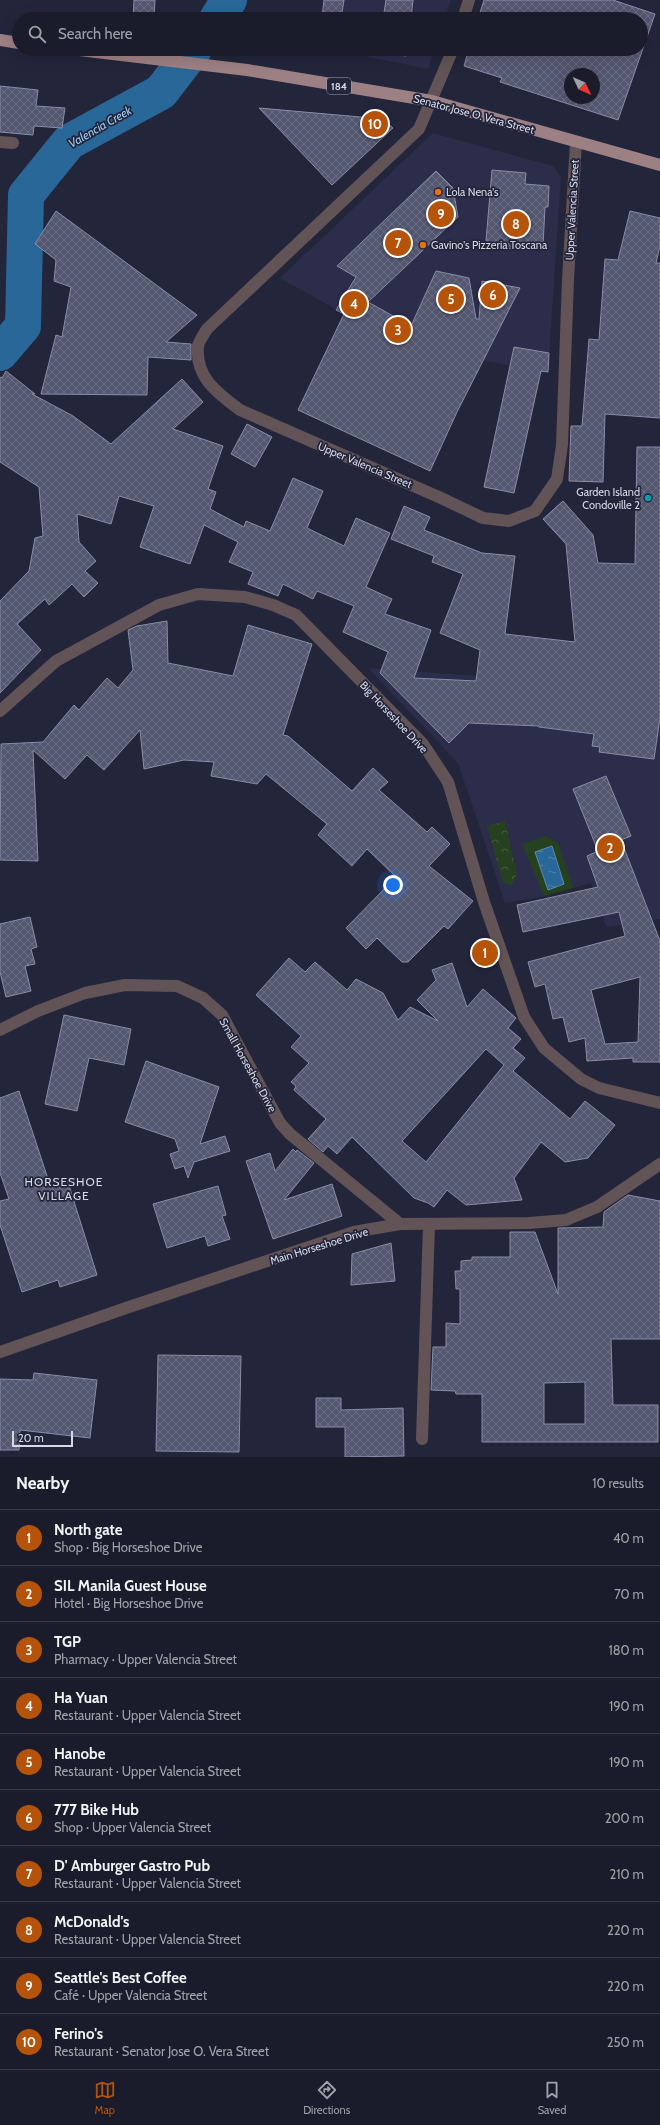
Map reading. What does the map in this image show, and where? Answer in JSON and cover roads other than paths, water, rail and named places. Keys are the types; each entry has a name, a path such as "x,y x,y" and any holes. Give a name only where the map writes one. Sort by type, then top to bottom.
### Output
{"main road":[{"path":"0,40 12,42"},
{"name":"Senator Jose O. Vera Street","path":"125,56 247,70 432,101 660,166"}],"street":[{"path":"465,12 469,0"},
{"name":"Upper Valencia Street","path":"450,56 419,129 206,329 198,346 199,363 212,389 240,410 483,518 509,521 535,511 557,479 559,472 562,445 568,280 576,142"},
{"path":"0,142 13,143"},
{"name":"Big Horseshoe Drive","path":"0,711 56,661 159,605 198,594 245,597 273,605 296,615 423,744 448,782 484,902 524,1017 544,1048 581,1079 599,1088 660,1103"},
{"name":"Small Horseshoe Drive","path":"0,1030 38,1010 85,993 124,985 177,986 203,998 222,1015 280,1123 290,1134 400,1224"},
{"name":"Main Horseshoe Drive","path":"0,1352 126,1308 347,1235 400,1224 428,1225 566,1220 597,1207 660,1164"},
{"path":"422,1439 428,1225"}],"water":[{"path":"552,846 564,884 548,890 535,852"}],"waterway":[{"name":"Valencia Creek","path":"221,12 229,0"},
{"name":"Valencia Creek","path":"0,353 23,326 26,195 69,142 161,92 189,56"}],"place":[{"name":"Ferino's","path":"375,124"},
{"name":"Lola Nena's","path":"438,192"},
{"name":"Seattle's Best Coffee","path":"441,214"},
{"name":"McDonald's","path":"516,224"},
{"name":"D' Amburger Gastro Pub","path":"398,243"},
{"name":"Gavino's Pizzeria Toscana","path":"423,245"},
{"name":"777 Bike Hub","path":"493,295"},
{"name":"Hanobe","path":"451,299"},
{"name":"Ha Yuan","path":"354,304"},
{"name":"TGP","path":"398,330"},
{"name":"Garden Island Condoville 2","path":"648,498"},
{"name":"SIL Manila Guest House","path":"610,848"},
{"name":"North gate","path":"485,953"}],"district":[{"name":"HORSESHOE VILLAGE","path":"64,1189"}]}
